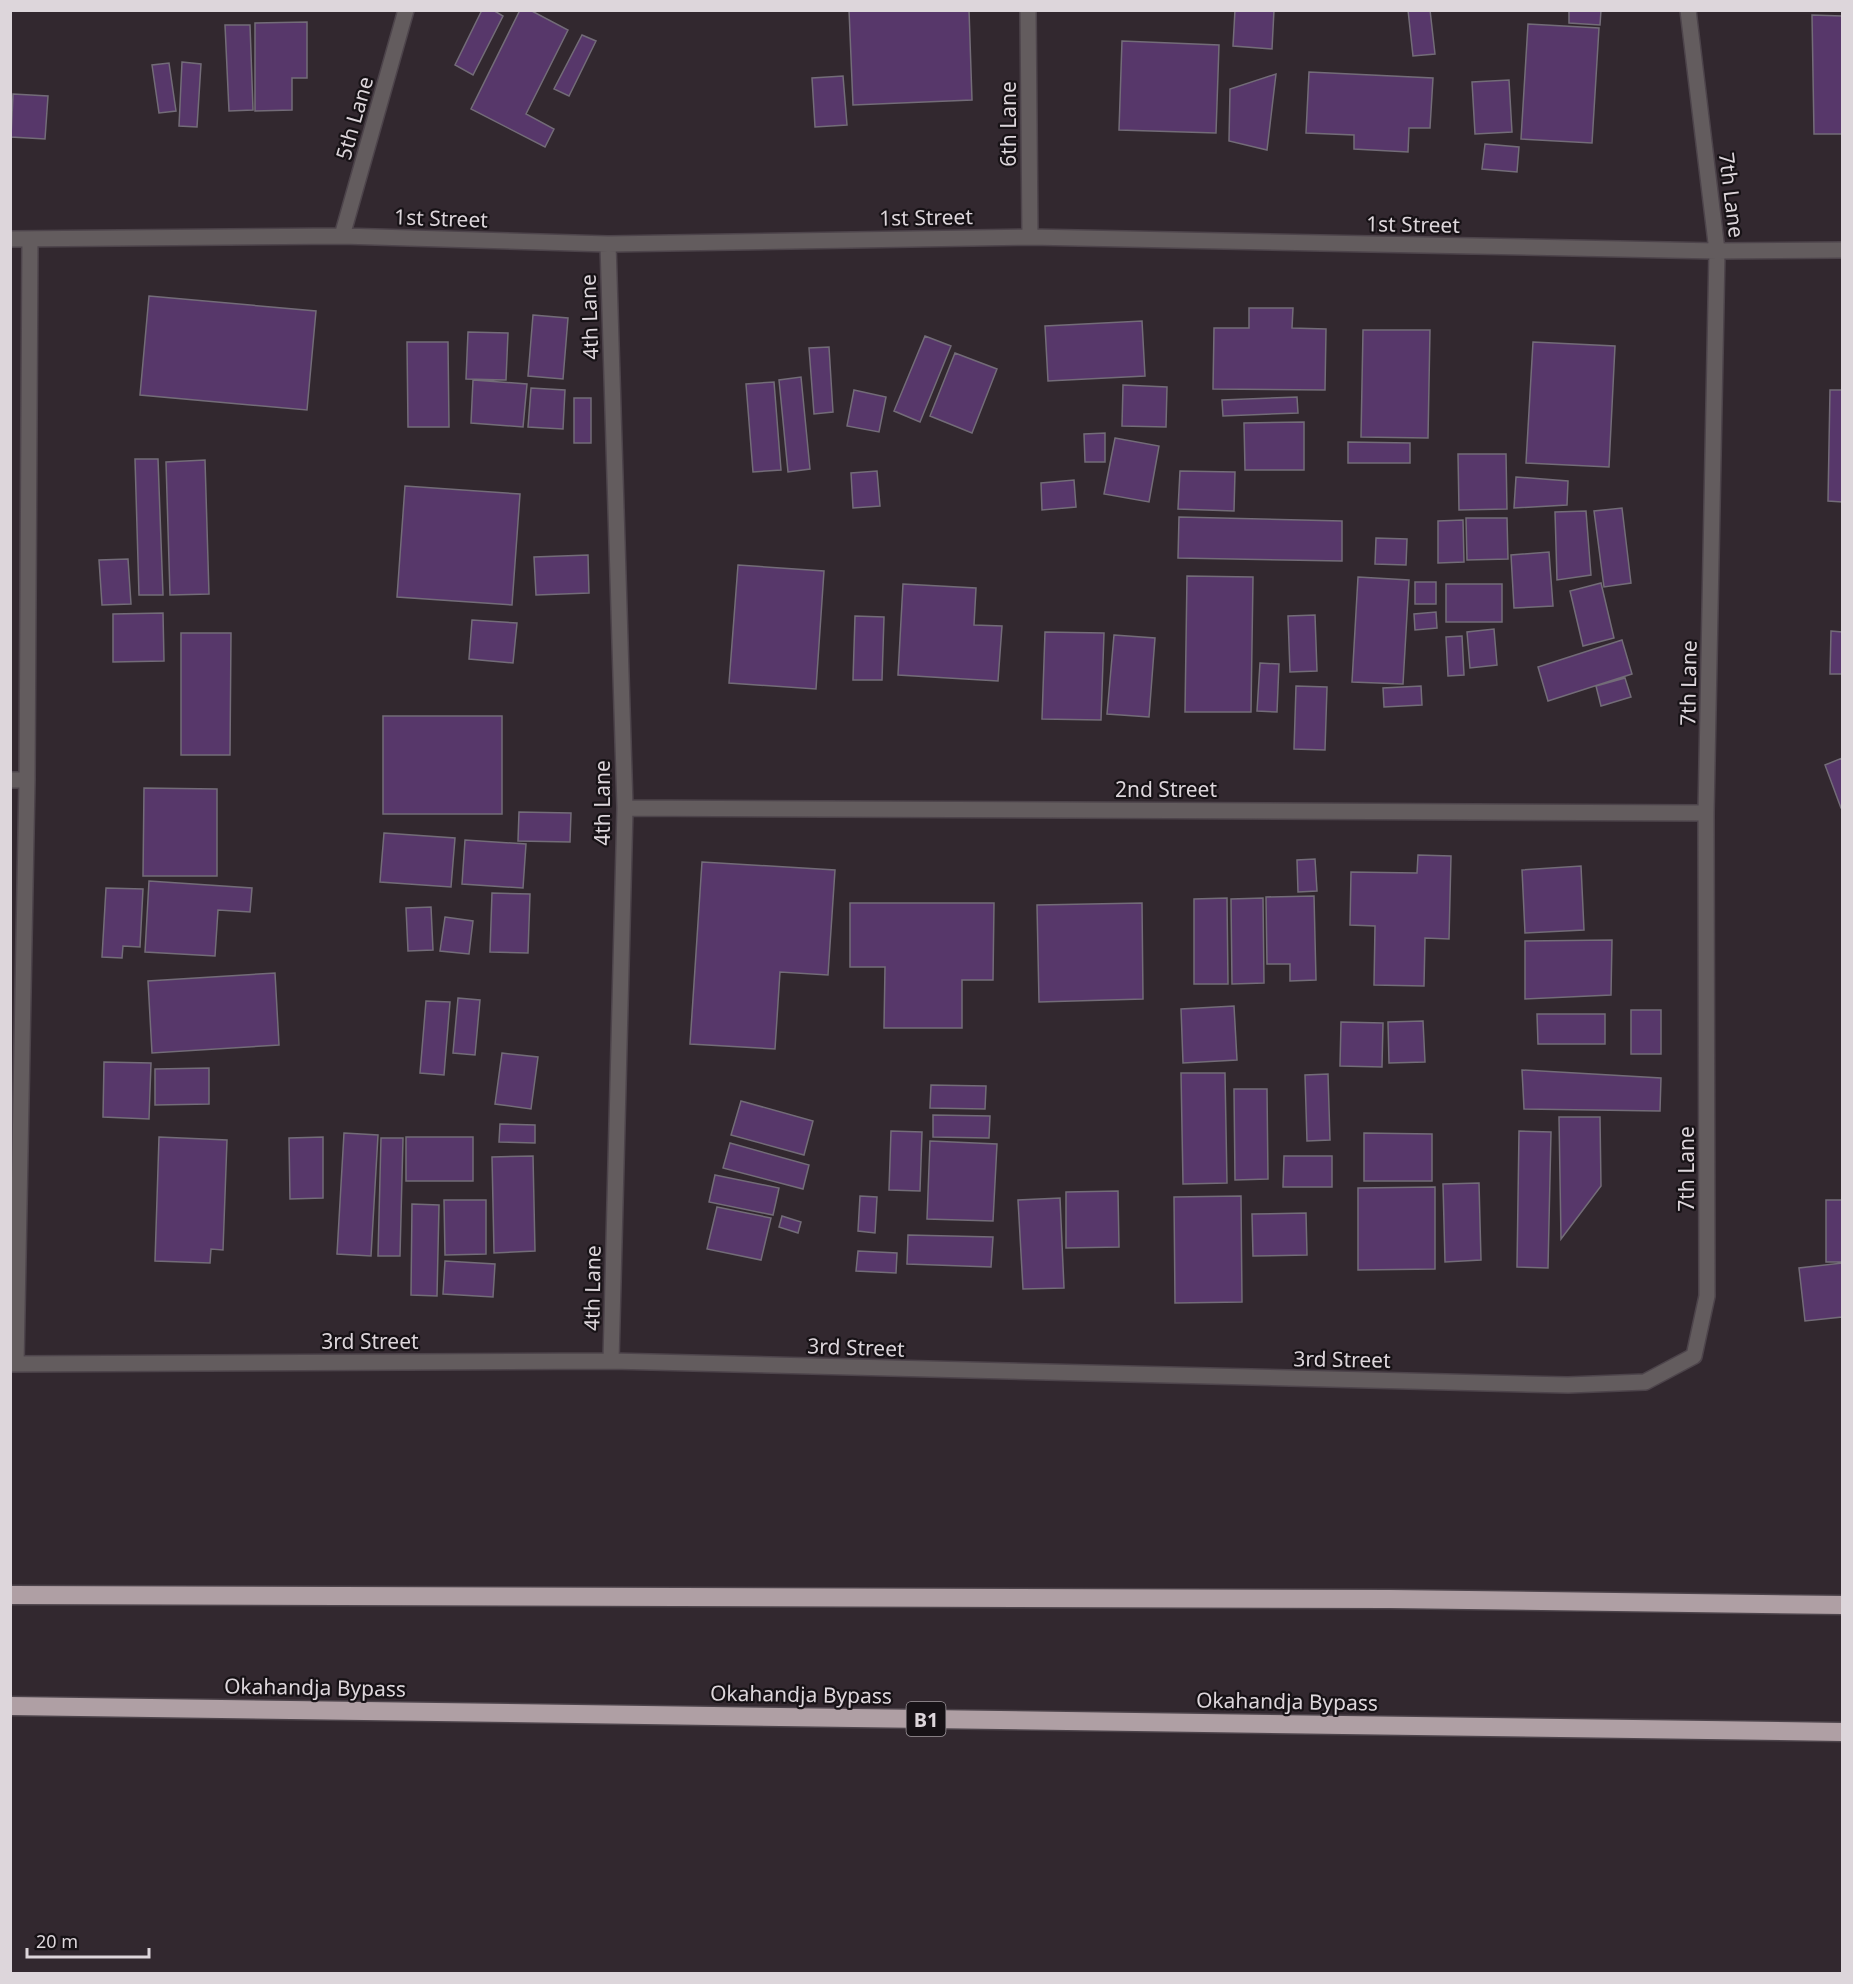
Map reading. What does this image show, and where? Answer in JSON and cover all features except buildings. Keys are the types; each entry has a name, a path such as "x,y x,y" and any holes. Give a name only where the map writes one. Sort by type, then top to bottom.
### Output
{"highway":[{"path":"10,1595 1390,1599 1842,1605"},
{"name":"Okahandja Bypass","path":"10,1706 1842,1732"}],"street":[{"name":"5th Lane","path":"342,236 406,10"},
{"name":"6th Lane","path":"1028,10 1029,237"},
{"name":"7th Lane","path":"1688,10 1717,251 1706,813 1707,1296 1694,1356"},
{"name":"1st Street","path":"10,239 342,236 608,244 1029,237 1717,251 1842,250"},
{"path":"13,1364 27,780 30,239"},
{"name":"4th Lane","path":"608,244 625,808 611,1361"},
{"path":"10,780 27,780"},
{"name":"2nd Street","path":"625,808 1706,813"},
{"name":"3rd Street","path":"13,1364 611,1361 1568,1385 1645,1382 1694,1356"}]}
